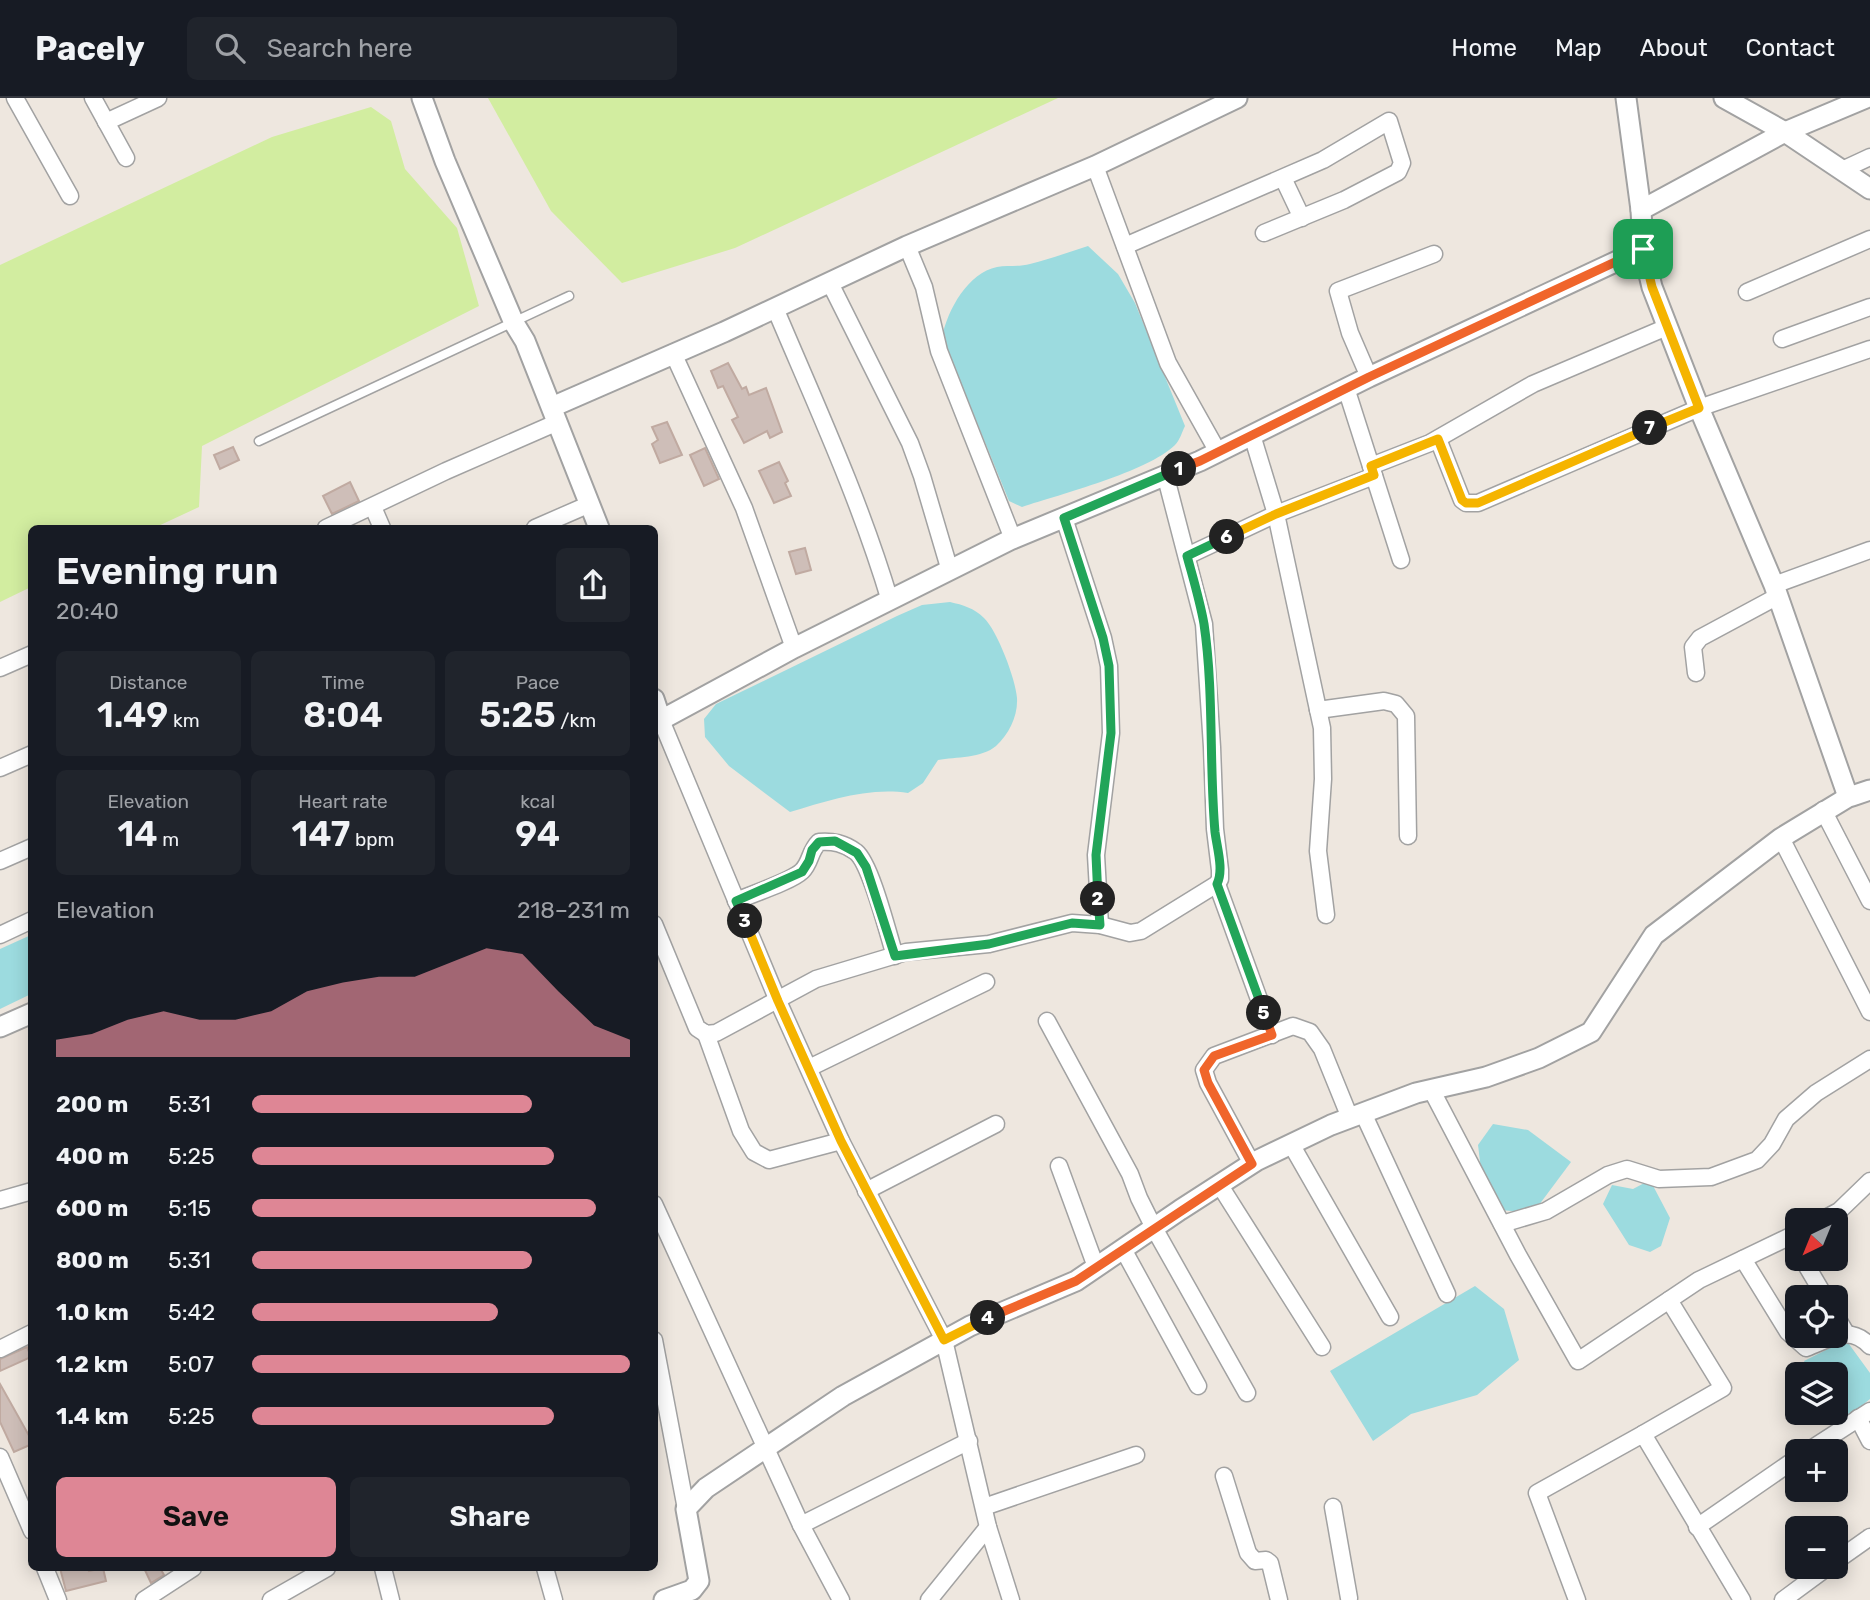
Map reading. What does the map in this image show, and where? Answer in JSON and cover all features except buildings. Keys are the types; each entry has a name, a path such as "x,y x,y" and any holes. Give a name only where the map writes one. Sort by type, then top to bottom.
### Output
{"street":[{"path":"15,98 70,196"},
{"path":"93,98 126,158"},
{"path":"106,122 158,98"},
{"path":"422,98 445,161 514,323 525,341 598,525"},
{"path":"334,525 446,471 673,352 907,246 1095,166 1237,98"},
{"path":"1626,98 1641,210 1643,249 1652,287 1699,408 1776,591 1850,796"},
{"path":"1724,98 1785,132 1870,189"},
{"path":"1641,210 1785,132 1866,98"},
{"path":"1125,246 1323,160 1389,121 1402,163 1401,168 1391,177 1345,200 1264,233"},
{"path":"1842,170 1870,158"},
{"path":"1095,166 1168,363 1218,452"},
{"path":"1283,178 1302,218"},
{"path":"1747,292 1870,239"},
{"path":"907,246 924,287 939,351 1013,539"},
{"path":"1011,1600 988,1527 944,1340 841,1141 658,721 794,648 1013,539 1218,452 1369,377 1643,249"},
{"path":"1369,377 1350,333 1338,291 1434,254"},
{"path":"830,283 910,443 950,571"},
{"path":"1782,339 1870,307"},
{"path":"775,308 849,479 890,601"},
{"path":"1187,556 1438,439 1533,383 1667,327"},
{"path":"1438,439 1462,500 1466,503 1478,503 1699,408 1870,349"},
{"path":"673,352 744,508 794,648"},
{"path":"1346,388 1401,560"},
{"path":"1252,435 1276,514 1322,728 1318,851 1326,915"},
{"path":"706,1034 716,1032 817,979 895,956 989,944 1072,923 1100,925 1129,933 1141,931 1217,884 1220,870 1215,829 1204,624 1165,474"},
{"path":"542,525 590,504"},
{"path":"373,507 381,525"},
{"path":"1064,518 1103,638 1109,666 1111,733 1096,855 1100,925"},
{"path":"1696,673 1693,647 1700,638 1776,591 1870,550"},
{"path":"0,667 28,656"},
{"path":"1318,710 1384,701 1396,704 1406,716 1408,835"},
{"path":"0,768 28,756"},
{"path":"686,1509 706,1488 844,1396 970,1326 1076,1281 1252,1164 1356,1115 1416,1093 1486,1077 1529,1062 1591,1032 1654,935 1781,838 1823,810 1850,796 1870,790"},
{"path":"1823,810 1870,901"},
{"path":"1781,838 1870,1012"},
{"path":"736,901 802,872 812,850 819,842 835,841 857,853 866,867 895,956"},
{"path":"0,861 28,849"},
{"path":"1217,884 1272,1035"},
{"path":"1,931 28,921"},
{"path":"658,934 697,1028 706,1034 741,1131 754,1152 769,1160 841,1141"},
{"path":"810,1068 986,982"},
{"path":"0,1027 28,1015"},
{"path":"1047,1021 1130,1174 1154,1228 1247,1393"},
{"path":"1252,1164 1208,1083 1204,1070 1214,1056 1293,1027 1310,1032 1322,1049 1447,1294"},
{"path":"1502,1224 1546,1211 1608,1175 1627,1169 1659,1179 1711,1177 1757,1160 1772,1144 1786,1119 1816,1093 1870,1059"},
{"path":"1432,1089 1502,1224 1578,1361 1699,1280 1743,1259 1785,1244"},
{"path":"866,1191 996,1124"},
{"path":"1291,1144 1390,1317"},
{"path":"1059,1166 1096,1267"},
{"path":"1842,1208 1870,1181"},
{"path":"1219,1184 1322,1348"},
{"path":"0,1200 28,1192"},
{"path":"658,1213 801,1525 841,1600"},
{"path":"1123,1249 1198,1386"},
{"path":"1743,1259 1785,1327"},
{"path":"1577,1600 1537,1493 1723,1388 1669,1300"},
{"path":"1848,1333 1860,1335 1870,1346"},
{"path":"0,1349 28,1335"},
{"path":"658,1361 701,1590 692,1590 664,1600"},
{"path":"1827,1439 1864,1415 1870,1441"},
{"path":"1643,1434 1742,1600"},
{"path":"801,1525 969,1441"},
{"path":"984,1507 1136,1455"},
{"path":"0,1457 28,1522"},
{"path":"1698,1527 1785,1466"},
{"path":"1224,1476 1248,1552 1255,1561 1266,1560 1270,1563 1279,1600"},
{"path":"1333,1507 1346,1599"},
{"path":"929,1600 988,1527"},
{"path":"1848,1555 1867,1545"},
{"path":"47,1571 58,1600"},
{"path":"151,1598 190,1571"},
{"path":"271,1600 322,1571"},
{"path":"384,1571 391,1600"},
{"path":"545,1571 554,1600"},
{"path":"1783,1600 1800,1595 1816,1579"}],"lane":[{"path":"259,441 569,296"}],"green space":[{"path":"488,98 1058,98 735,248 622,283 551,211"},
{"path":"371,107 391,121 405,169 457,228 479,306 202,446 199,507 160,525 28,525 28,588 0,602 0,265 272,137"}],"water":[{"path":"1088,246 1118,274 1135,303 1185,426 1175,445 1145,464 1103,481 1022,507 1009,501 942,337 954,304 968,284 977,277 997,267 1030,264"},
{"path":"950,602 972,609 989,624 1000,644 1013,680 1017,698 1014,718 1005,736 990,750 976,755 938,760 923,783 908,793 863,793 790,812 729,766 705,737 704,719 716,704 922,605"},
{"path":"28,936 28,995 0,1009 0,949"},
{"path":"1493,1124 1528,1130 1571,1162 1533,1213 1500,1210 1482,1178 1478,1145"},
{"path":"1650,1180 1670,1218 1661,1246 1650,1252 1629,1245 1603,1204 1612,1185 1633,1189"},
{"path":"1475,1286 1504,1309 1519,1360 1477,1395 1411,1414 1373,1441 1330,1371"},
{"path":"1848,1343 1870,1373 1870,1399 1848,1417 1848,1362 1804,1361 1830,1348 1848,1348"}],"route":[{"path":"1643,249 1652,287 1699,408 1478,503 1466,503 1462,500 1438,439 1371,466 1374,475 1276,514 1187,556 1204,624 1215,829 1220,870 1217,884 1272,1035 1214,1056 1204,1070 1208,1083 1252,1164 1076,1281 970,1326 944,1340 841,1141 736,901 802,872 812,850 819,842 835,841 857,853 866,867 895,956 989,944 1072,923 1100,925 1096,855 1111,733 1109,666 1103,638 1064,518 1200,461 1369,377 1643,249"}]}
